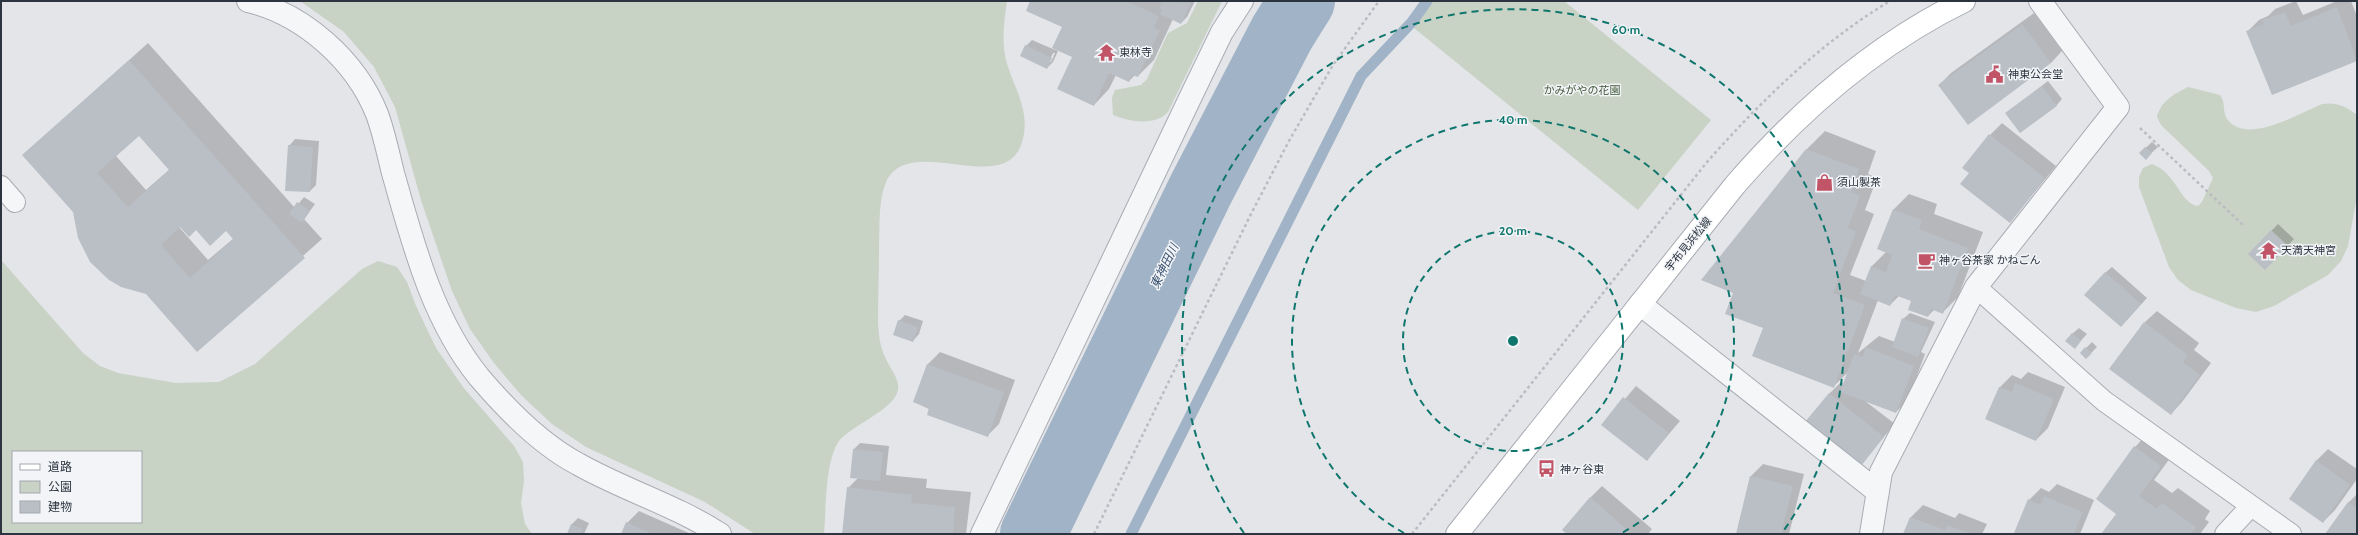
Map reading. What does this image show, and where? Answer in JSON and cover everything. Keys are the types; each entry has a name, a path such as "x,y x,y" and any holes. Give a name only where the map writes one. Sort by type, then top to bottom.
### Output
{"main road":[{"name":"宇布見浜松線","path":"1457,534 1735,185 1772,143 1812,104 1855,69 1901,36 1964,1"}],"street":[{"path":"248,1 260,4 298,21 331,46 357,78 377,114 403,205 433,298 453,338 478,375 507,409 540,438 577,464 696,518 720,534"},
{"path":"982,534 1222,32 1242,1"},
{"path":"1871,534 1881,472 1976,287 2118,107 2040,1"},
{"path":"1640,304 1878,492"}],"lane":[{"path":"1,186 15,202"},
{"path":"1976,287 2104,401 2290,534"},
{"path":"2225,534 2251,506"}],"path":[{"path":"1094,534 1251,214 1290,139 1333,66 1379,1"},
{"path":"2137,125 2243,225"}],"green space":[{"path":"300,1 1007,1 1004,25 1004,48 1007,64 1022,104 1024,114 1025,124 1021,145 1011,159 995,166 914,162 898,168 886,182 883,190 880,213 878,324 882,349 896,377 898,390 895,397 889,404 845,435 834,449 827,486 824,534 755,534 705,502 586,447 552,424 521,395 494,363 470,329 452,291 421,200 395,107 374,67 344,32"},
{"path":"1198,1 1222,1 1168,112 1157,119 1150,121 1134,121 1113,115 1112,98 1115,90 1141,85 1147,79 1168,33 1187,23"},
{"name":"かみがやの花園","path":"1433,1 1564,1 1711,120 1638,210 1414,28"},
{"path":"2188,87 2220,95 2227,119 2236,126 2247,129 2273,125 2322,104 2341,105 2357,115 2357,196 2348,246 2341,261 2328,275 2274,306 2256,312 2236,308 2191,290 2178,280 2169,267 2139,187 2139,177 2143,168 2152,164 2160,168 2173,180 2182,194 2192,204 2198,206 2202,202 2213,178 2209,171 2161,125 2157,117 2165,102 2173,95"},
{"path":"1,260 83,353 100,366 118,373 176,383 219,382 255,364 362,269 378,261 397,267 407,282 416,306 436,348 463,387 514,446 523,462 524,481 521,503 525,524 532,534 1,534"}],"building":[{"name":"東林寺","path":"1030,1 1126,1 1159,16 1154,28 1160,30 1138,77 1132,75 1129,82 1109,73 1094,106 1057,89 1072,57 1052,48 1062,27 1026,11"},
{"path":"1162,1 1191,3 1181,24 1160,14 1162,10 1159,8"},
{"path":"2337,7 2357,61 2272,95 2246,31 2264,24 2262,20 2285,12 2291,26"},
{"name":"神東公会堂","path":"2022,24 2051,63 1968,125 1938,85"},
{"path":"1025,45 1052,58 1047,69 1020,56"},
{"path":"129,60 305,258 197,352 146,294 121,287 109,280 90,262 78,238 73,212 22,155","holes":["139,136 169,170 128,207 97,173","180,227 189,237 196,230 210,246 226,231 233,239 190,278 161,245"]},
{"path":"2042,86 2057,106 2020,133 2005,113"},
{"path":"1989,134 2045,178 2010,223 1960,184 1969,173 1962,168"},
{"path":"288,145 313,147 310,192 285,191"},
{"path":"2145,147 2152,153 2146,160 2139,153"},
{"path":"1806,149 1859,169 1851,192 1860,196 1848,228 1856,232 1833,293 1865,305 1834,388 1752,356 1763,328 1725,314 1733,293 1701,280"},
{"path":"297,202 310,211 302,223 289,214"},
{"name":"神ヶ谷茶家 かねごん","path":"1893,209 1922,220 1919,229 1968,248 1943,314 1931,309 1928,317 1908,310 1911,301 1895,295 1890,306 1860,294 1871,266 1886,272 1892,255 1877,249"},
{"name":"天満天神宮","path":"2271,230 2288,246 2265,270 2248,254"},
{"path":"2105,272 2141,304 2121,327 2084,295"},
{"path":"1902,318 1929,328 1918,357 1892,347"},
{"path":"898,320 918,327 913,342 893,335"},
{"path":"2144,322 2188,355 2183,362 2200,375 2171,415 2109,369"},
{"path":"2072,333 2081,341 2075,349 2065,341"},
{"path":"1866,347 1914,366 1896,413 1840,392 1854,354 1863,357"},
{"path":"2085,347 2092,353 2086,359 2080,353"},
{"path":"927,364 1004,392 988,437 927,415 929,408 913,402"},
{"path":"2015,383 2054,399 2036,441 1985,419 1999,387 2012,392"},
{"path":"1829,393 1884,437 1861,466 1805,422"},
{"path":"1623,397 1669,433 1647,461 1601,425"},
{"path":"2134,446 2161,466 2139,496 2157,509 2162,503 2196,527 2191,534 2101,534 2116,514 2096,499"},
{"path":"853,449 883,452 880,481 850,478"},
{"path":"2316,460 2350,485 2323,523 2289,499"},
{"path":"1750,476 1793,486 1781,534 1736,534"},
{"path":"847,487 912,495 911,503 955,507 953,534 842,534"},
{"path":"2044,496 2083,512 2074,534 2014,533 2028,499 2040,505"},
{"path":"1590,497 1632,534 1567,534 1562,530"},
{"path":"2348,502 2357,508 2357,534 2325,534"},
{"path":"1910,517 1945,530 1947,525 1971,534 1903,534"},
{"path":"626,522 653,534 621,534"},
{"path":"571,524 583,529 581,534 567,534"}],"waterway":[{"name":"東神田川","path":"1033,534 1201,189 1282,33 1302,1"},
{"path":"1131,534 1361,76 1412,22 1427,1"}],"place":[{"name":"東林寺","path":"1106,52"},
{"name":"神東公会堂","path":"1995,74"},
{"name":"須山製茶","path":"1824,182"},
{"name":"天満天神宮","path":"2268,250"},
{"name":"神ヶ谷茶家 かねごん","path":"1926,260"},
{"name":"神ヶ谷東","path":"1547,469"}]}
